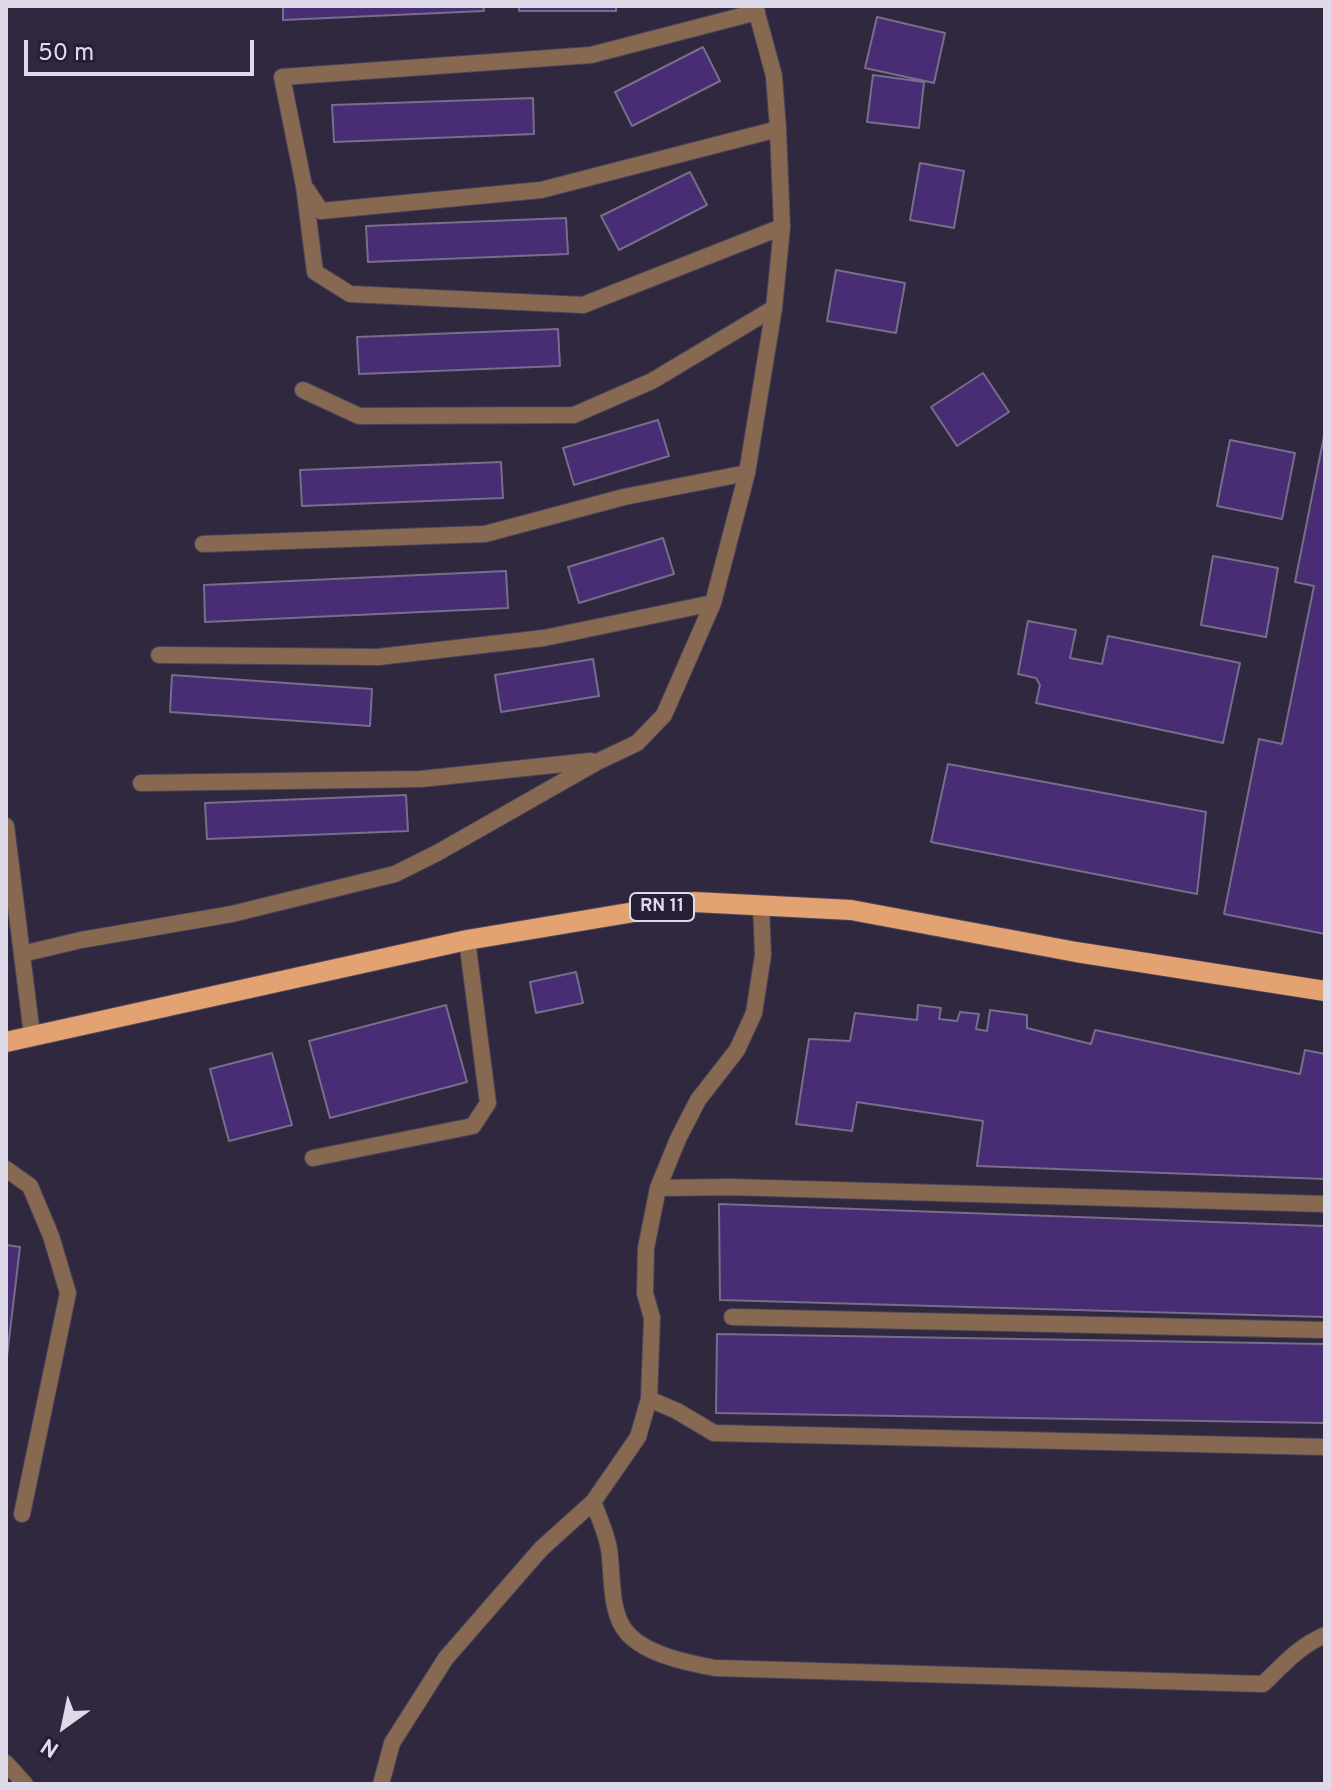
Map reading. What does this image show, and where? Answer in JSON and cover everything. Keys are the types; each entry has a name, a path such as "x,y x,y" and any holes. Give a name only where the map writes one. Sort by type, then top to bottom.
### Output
{"main road":[{"name":"RN 11","path":"6,1042 467,940 694,902 851,910 1076,952 1325,991"}],"street":[{"path":"22,954 81,940 232,914 395,874 437,853 599,761 637,743 664,715 713,603 747,473 774,308 782,227 774,76 756,9 591,55 282,77 304,186 315,272 350,294 583,305 782,227"},
{"path":"304,186 321,211 541,190 778,129"},
{"path":"303,390 359,416 574,415 652,381 774,308"},
{"path":"203,544 485,534 624,497 747,473"},
{"path":"159,655 378,657 544,638 713,603"},
{"path":"141,783 421,779 599,761"},
{"path":"6,826 32,1035"},
{"path":"381,1784 392,1743 446,1658 541,1549 593,1502 638,1437 649,1399 652,1318 645,1293 646,1248 658,1188 698,1100 737,1050 754,1013 763,955 761,905"},
{"path":"313,1158 473,1126 488,1103 467,940"},
{"path":"6,1169 30,1186 51,1236 68,1293 22,1514"},
{"path":"658,1188 730,1187 1325,1204"},
{"path":"732,1317 1325,1330"},
{"path":"649,1399 714,1433 1325,1447"},
{"path":"593,1502 608,1546 617,1611 628,1634 652,1650 685,1663 731,1668 1263,1684 1288,1658 1325,1635"},
{"path":"6,1763 25,1784"}],"building":[{"path":"283,6 483,6 484,11 283,20"},
{"path":"519,6 616,6 616,11 519,11"},
{"path":"877,17 945,33 934,83 865,68"},
{"path":"703,47 720,81 632,126 615,92"},
{"path":"873,75 924,82 919,128 867,122"},
{"path":"533,98 534,134 334,142 332,105"},
{"path":"920,163 964,171 954,228 910,220"},
{"path":"690,172 707,205 619,250 601,216"},
{"path":"566,218 568,254 368,262 366,226"},
{"path":"836,270 905,283 896,333 827,321"},
{"path":"558,329 560,366 359,374 357,337"},
{"path":"983,373 1009,412 957,446 931,407"},
{"path":"658,420 669,456 574,485 563,448"},
{"path":"1325,431 1325,934 1224,914 1259,739 1282,744 1314,586 1295,582"},
{"path":"1230,440 1295,453 1282,519 1217,506"},
{"path":"501,462 503,498 302,506 300,470"},
{"path":"663,538 674,574 579,603 568,567"},
{"path":"1213,556 1278,568 1266,637 1201,625"},
{"path":"506,571 508,608 205,622 204,585"},
{"path":"1028,621 1076,630 1070,658 1102,664 1108,636 1240,663 1223,743 1036,703 1040,685 1036,678 1018,674"},
{"path":"593,659 599,696 501,712 495,675"},
{"path":"172,675 372,689 370,726 170,712"},
{"path":"948,764 1206,812 1197,894 931,842"},
{"path":"406,795 408,831 207,839 205,803"},
{"path":"576,972 583,1003 536,1013 530,982"},
{"path":"446,1005 467,1082 330,1118 309,1041"},
{"path":"918,1005 941,1008 939,1019 957,1021 960,1012 979,1014 976,1029 987,1031 990,1010 1027,1015 1027,1028 1091,1044 1095,1030 1300,1074 1305,1050 1325,1054 1325,1179 977,1166 983,1121 857,1102 852,1131 796,1124 809,1039 850,1041 855,1013 917,1020"},
{"path":"272,1053 292,1125 229,1141 210,1069"},
{"path":"719,1204 1325,1226 1325,1317 720,1300"},
{"path":"6,1245 20,1247 6,1365"},
{"path":"717,1334 1325,1344 1325,1423 716,1413"}]}
